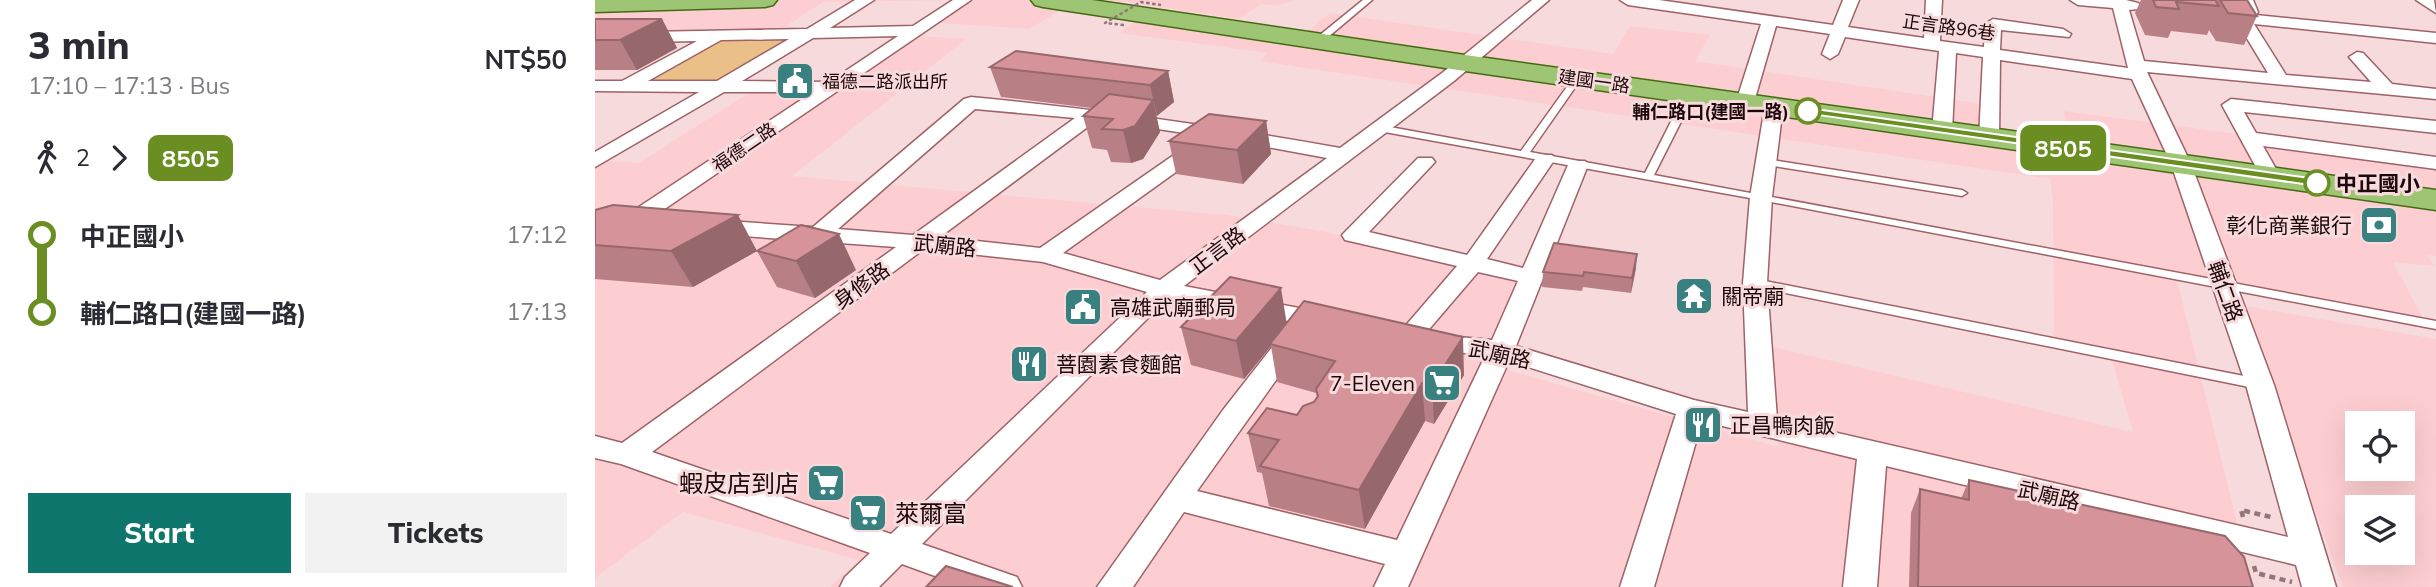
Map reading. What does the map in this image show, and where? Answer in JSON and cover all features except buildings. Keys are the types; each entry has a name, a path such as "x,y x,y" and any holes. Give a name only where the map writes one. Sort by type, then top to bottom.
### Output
{"main road":[{"path":"595,5 765,0"},
{"name":"建國一路","path":"1047,0 1465,63 2436,200"}],"street":[{"path":"595,161 866,0"},
{"name":"福德二路","path":"595,246 963,0"},
{"name":"正言路","path":"857,587 1164,289 1465,63 1541,0"},
{"name":"正言路96巷","path":"1628,0 1729,7 1770,20 1992,53 2138,71 2436,94"},
{"path":"1830,54 1837,30 1851,0"},
{"path":"1934,0 1940,45 1942,131"},
{"path":"2078,0 2118,2 2153,8"},
{"path":"2242,18 2250,12 2245,0"},
{"path":"2424,0 2436,8"},
{"name":"輔仁路","path":"2118,2 2138,71 2181,164 2260,385 2309,555 2310,586"},
{"path":"2204,13 2436,38"},
{"path":"2242,18 2281,80"},
{"path":"1763,427 1755,283 1765,162 1760,104 1770,20"},
{"path":"1989,138 1993,24 2063,34"},
{"path":"595,38 916,31"},
{"path":"595,97 719,36"},
{"path":"2357,57 2387,90"},
{"path":"595,86 834,87"},
{"path":"818,234 971,103 1093,114 1218,132 1343,155"},
{"path":"2270,176 2231,105 2436,127"},
{"name":"身修路","path":"627,455 1093,114"},
{"path":"1045,256 1218,132"},
{"path":"2249,138 2436,163"},
{"path":"1474,262 1534,157"},
{"path":"1425,162 1353,235 1532,277"},
{"path":"1391,587 1501,350 1578,165"},
{"name":"武廟路","path":"595,219 921,242 1045,256 1164,289 1346,325"},
{"name":"武廟路","path":"1474,262 1396,336 1501,350 1692,409 1872,454 2309,555"},
{"path":"1114,587 1176,498 1245,419 1309,318"},
{"path":"1637,587 1692,409"},
{"path":"595,447 627,455 1005,587"},
{"path":"1860,587 1872,454"},
{"path":"1176,498 1407,556"}],"lane":[{"path":"1318,41 1368,0"},
{"path":"1534,157 1577,79"},
{"path":"1648,177 1690,94"},
{"path":"1379,128 1761,197 2436,325"},
{"path":"1765,162 1962,192"},
{"path":"1755,283 2260,385"}],"path":[{"path":"1124,25 1105,23 1141,2 1161,5"},
{"path":"2256,573 2310,586"}],"shaded area":[{"path":"595,0 956,0 823,2 783,28 595,35"},
{"path":"956,0 1294,0 1277,6 1261,4 1239,19 1125,2 1101,14 1065,8 1029,29 927,22"},
{"path":"1330,13 1613,54 1630,26 1710,35 1695,61 1996,106 1998,127 2070,141 2064,111 2436,160 2436,256 2427,255 2435,266 2393,262 2423,318 2175,272 2253,587 830,587 859,560 683,512 595,578 595,160 639,163 750,92 812,92 903,35 966,39 792,176 1226,215 1326,232 1536,287 1504,369 1778,447 1769,346 2133,432 2108,347 2054,337 2053,202 2050,179 1259,61 1268,53 1119,33 1138,20 1293,43"},
{"path":"798,37 719,83 638,83 720,38"},
{"path":"2240,305 2436,339 2436,587 2343,587"}],"bus line":[{"name":"8505","path":"1808,111 2317,183"}],"place":[{"name":"福德二路派出所","path":"795,81"},
{"name":"輔仁路口(建國一路)","path":"1808,111"},
{"name":"中正國小","path":"2317,183"},
{"name":"彰化商業銀行","path":"2379,225"},
{"name":"關帝廟","path":"1694,296"},
{"name":"高雄武廟郵局","path":"1083,307"},
{"name":"菩園素食麵館","path":"1029,364"},
{"name":"7-Eleven","path":"1442,383"},
{"name":"正昌鴨肉飯","path":"1703,425"},
{"name":"蝦皮店到店","path":"826,483"},
{"name":"萊爾富","path":"868,513"}]}
